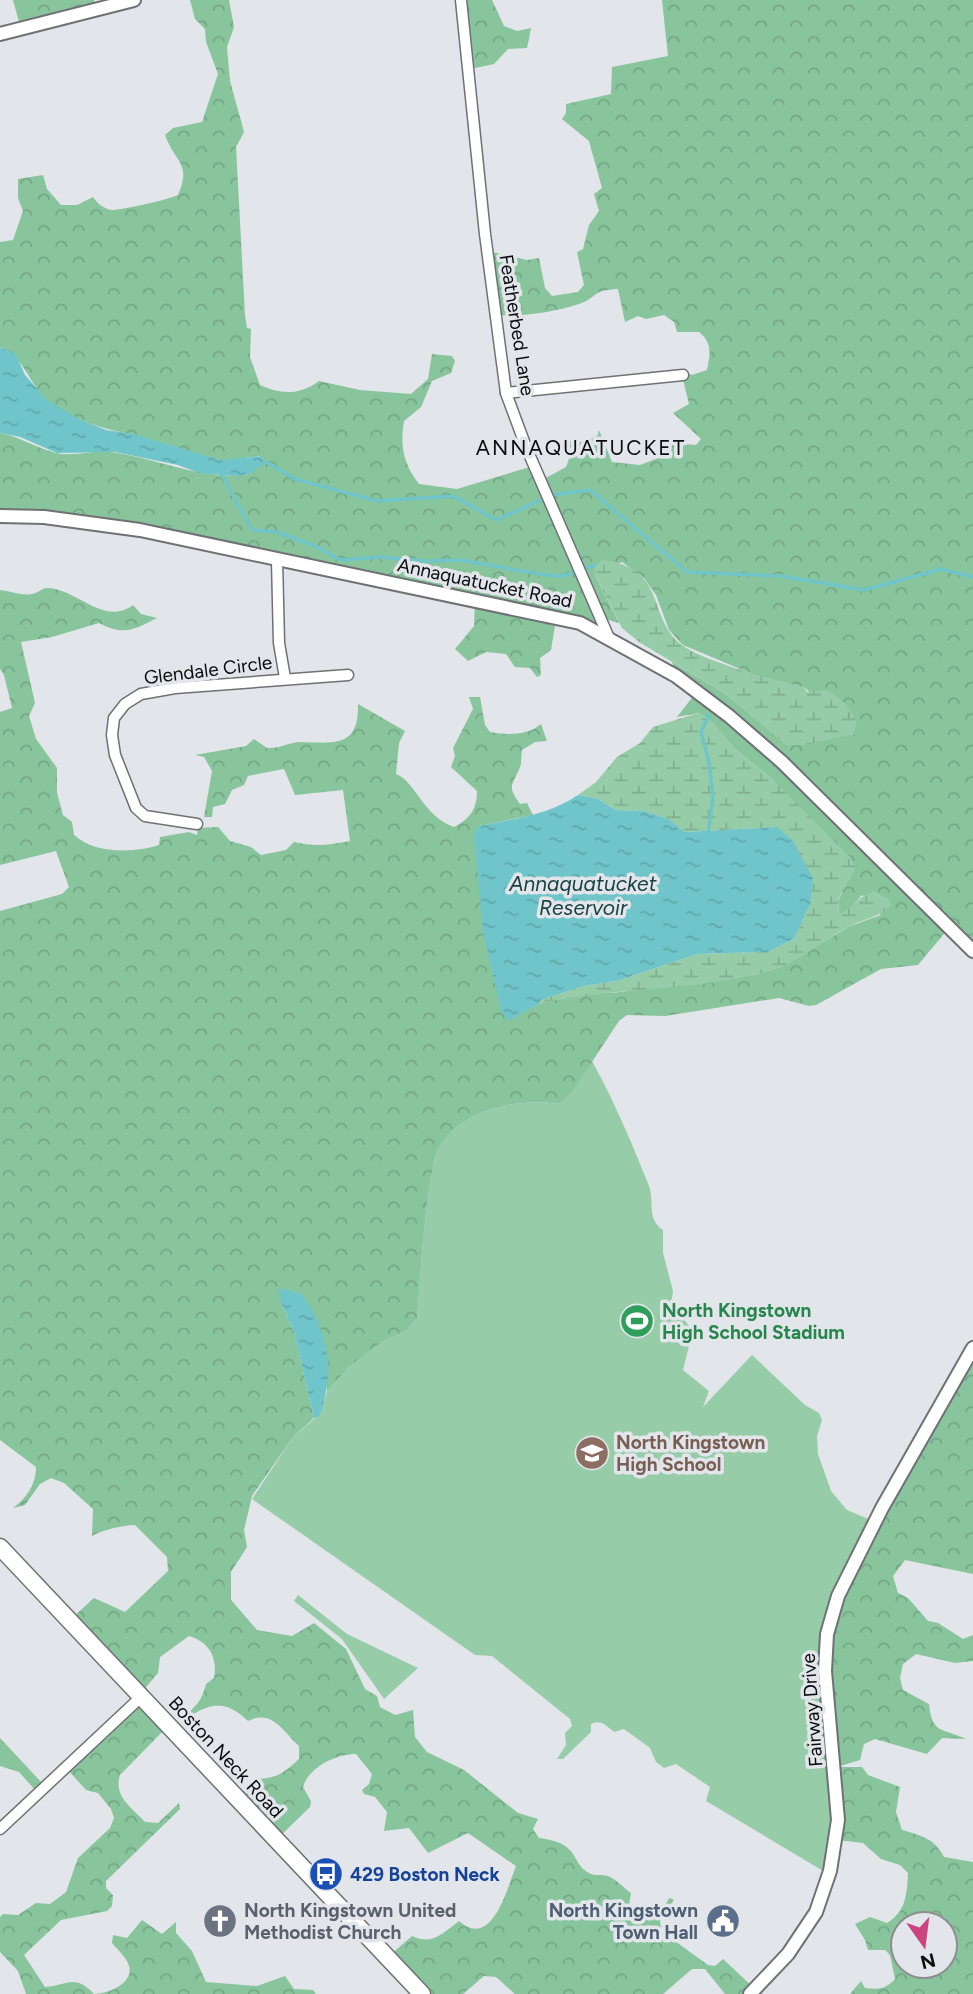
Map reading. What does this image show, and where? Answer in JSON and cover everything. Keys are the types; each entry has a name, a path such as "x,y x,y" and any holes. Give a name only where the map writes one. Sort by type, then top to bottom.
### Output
{"main road":[{"name":"Boston Neck Road","path":"0,1547 422,1994"}],"street":[{"path":"0,34 134,0"},
{"name":"Featherbed Lane","path":"461,0 485,234 506,393 549,499 589,585 609,638"},
{"path":"506,393 683,375"},
{"name":"Annaquatucket Road","path":"0,516 44,517 140,530 580,623 676,676 729,716 782,762 973,951"},
{"path":"277,560 279,643 285,678"},
{"name":"Glendale Circle","path":"197,824 145,816 136,808 115,755 112,735 114,718 125,704 141,694 176,688 348,675"},
{"name":"Fairway Drive","path":"750,1994 788,1954 816,1912 830,1871 838,1820 825,1671 827,1634 838,1596 883,1508 973,1348"},
{"path":"0,1829 141,1697"}],"green space":[{"path":"13,0 94,0 97,10 21,29"},
{"path":"190,0 229,0 234,27 227,47 230,81 244,132 236,147 245,315 247,328 251,329 250,357 260,385 275,391 290,392 305,389 319,381 360,390 411,394 428,379 432,354 452,356 455,361 451,373 432,381 421,407 404,421 402,438 406,461 419,484 457,489 533,466 542,480 566,467 572,451 567,441 585,442 598,435 599,430 612,462 640,465 666,455 672,443 696,445 701,439 673,413 689,404 681,371 692,375 707,370 707,340 699,332 677,332 674,322 664,315 646,319 638,316 625,322 618,289 599,292 579,304 559,309 528,315 498,315 488,251 527,260 539,258 545,288 552,296 578,292 584,285 577,252 583,249 589,225 599,211 594,194 602,188 589,141 562,119 566,113 566,104 611,94 612,67 668,56 662,0 973,0 973,952 948,929 918,965 881,969 816,1005 809,1006 779,998 665,1016 627,1015 619,1021 574,1089 559,1104 543,1102 508,1105 490,1110 459,1126 446,1138 435,1158 426,1213 417,1318 406,1331 385,1340 349,1366 327,1391 326,1355 302,1294 280,1289 280,1300 294,1332 314,1418 293,1437 252,1496 244,1530 247,1547 231,1572 231,1600 257,1630 292,1636 314,1623 346,1649 365,1689 377,1696 380,1707 395,1715 413,1710 415,1737 427,1752 464,1770 518,1813 538,1819 533,1829 539,1838 569,1849 584,1870 591,1874 606,1875 617,1881 631,1893 629,1906 645,1920 653,1920 670,1898 674,1900 660,1921 661,1931 708,1965 715,1966 723,1959 755,1989 751,1994 725,1994 705,1969 692,1969 663,1994 515,1994 496,1977 484,1976 463,1994 422,1994 388,1957 412,1936 431,1939 459,1921 471,1928 481,1928 489,1922 503,1901 516,1866 468,1833 428,1853 409,1828 384,1831 387,1812 375,1797 364,1794 362,1790 369,1784 372,1774 356,1754 332,1759 311,1773 303,1787 311,1801 310,1807 276,1840 236,1798 255,1779 274,1776 289,1768 299,1759 299,1746 270,1719 256,1718 248,1721 225,1706 202,1709 185,1720 199,1701 206,1684 214,1678 215,1663 207,1646 189,1636 160,1657 158,1673 140,1694 71,1619 94,1598 125,1612 168,1571 167,1557 135,1525 113,1528 92,1536 93,1509 64,1483 51,1478 40,1484 25,1505 13,1508 30,1490 36,1467 0,1440 0,911 62,894 69,887 56,851 0,865 0,712 12,708 0,669 0,590 28,594 45,588 58,590 111,612 122,611 133,605 141,614 157,618 128,630 99,623 52,637 21,642 35,703 29,716 36,739 57,768 57,793 63,815 72,822 74,835 103,849 149,848 159,845 160,837 189,832 197,835 198,828 218,827 230,841 251,847 261,855 286,850 294,842 322,845 350,841 343,790 295,795 284,769 248,776 244,785 232,790 225,804 213,807 212,817 204,817 212,771 204,757 195,755 246,746 254,739 267,748 297,742 324,743 343,740 354,729 358,704 405,731 399,743 396,774 409,784 427,808 443,822 454,827 471,813 477,797 477,791 451,767 455,756 453,748 473,709 469,697 480,697 485,725 490,732 523,733 541,724 547,741 535,742 522,750 521,765 512,785 513,793 520,804 527,803 533,815 479,826 508,1020 539,1004 585,993 612,993 753,975 781,967 850,926 881,915 862,895 850,909 839,915 838,901 855,867 770,777 736,750 709,719 698,713 677,717 694,695 676,675 672,662 726,694 787,745 854,734 804,687 764,679 683,645 669,630 656,595 644,578 622,562 595,575 619,623 605,619 607,633 556,620 551,650 540,658 541,675 537,677 530,668 515,667 506,654 486,652 468,661 455,649 474,626 475,601 142,530 0,516 0,433 56,453 117,453 216,475 250,474 262,456 213,459 103,428 74,417 48,401 14,356 0,347 0,242 13,240 23,211 18,198 18,179 43,175 47,189 61,205 77,205 93,197 111,210 178,195 183,169 165,135 173,128 202,122 218,74 206,42 205,29 195,19"},
{"path":"461,0 492,0 504,26 517,31 531,28 527,48 508,49 494,64 470,69"},
{"path":"602,560 623,565 638,573 647,583 663,621 682,645 722,664 804,687 807,692 827,690 845,703 857,720 854,734 804,745 787,745 726,694 639,642 622,628 595,575 594,568"},
{"path":"698,713 709,719 736,750 770,777 850,857 856,867 838,900 839,915 874,891 889,899 891,906 876,916 848,927 778,968 750,976 598,994 539,1004 540,1000 583,986 617,981 697,954 768,952 794,939 810,905 777,827 685,832 667,819 644,811 616,810 598,799 578,795 596,782 617,757 640,743 653,727"},
{"path":"592,1061 622,1122 651,1192 654,1220 663,1230 663,1253 673,1291 671,1305 693,1330 683,1370 709,1391 703,1407 752,1355 805,1405 819,1413 822,1420 817,1436 818,1454 831,1491 847,1510 873,1521 836,1765 830,1875 706,1801 710,1787 676,1764 664,1768 656,1762 650,1748 624,1729 614,1732 600,1723 591,1724 591,1732 563,1759 557,1759 566,1745 565,1733 572,1726 570,1719 492,1656 475,1655 252,1499 293,1437 321,1413 327,1391 348,1366 385,1340 406,1331 417,1318 428,1196 437,1152 446,1138 459,1126 490,1110 525,1103 559,1104"},
{"path":"973,1349 973,1574 905,1560 893,1576 898,1593 908,1598 928,1621 938,1623 963,1639 973,1635 973,1661 955,1663 916,1654 903,1664 900,1678 903,1690 929,1704 933,1721 940,1729 966,1739 942,1738 927,1754 875,1739 864,1744 860,1760 837,1767 862,1767 868,1775 900,1787 896,1812 902,1830 932,1842 944,1857 973,1862 973,1994 850,1994 861,1981 865,1988 878,1989 894,1980 959,1980 959,1910 901,1910 908,1873 900,1865 881,1859 863,1843 837,1840 826,1679 839,1596"},
{"path":"298,1595 347,1634 418,1668 384,1699 342,1639 294,1601"},
{"path":"138,1701 167,1727 120,1775 121,1795 145,1822 158,1823 179,1803 180,1809 106,1881 106,1888 113,1895 112,1906 107,1911 61,1920 24,1955 45,1987 76,1982 94,1994 26,1994 18,1971 0,1952 0,1917 3,1914 18,1915 36,1903 50,1904 66,1892 78,1858 110,1828 114,1818 111,1809 98,1793 86,1790 67,1769"},
{"path":"0,1738 43,1784 37,1792 19,1772 0,1766"},
{"path":"870,1917 889,1922 889,1954 885,1950 868,1950 855,1924"},
{"path":"142,1920 162,1934 176,1922 176,1933 192,1951 206,1982 257,1986 285,1976 294,1989 313,1990 316,1994 94,1994 112,1990 124,1983 129,1966 112,1943 113,1935 127,1938"}],"water":[{"path":"0,347 16,354 25,375 48,401 81,420 106,430 134,434 220,460 263,456 263,463 250,474 235,476 199,473 178,465 115,452 57,453 20,437 0,433"},
{"name":"Annaquatucket Reservoir","path":"578,795 598,799 616,810 644,811 668,819 685,832 777,827 793,841 813,878 810,905 794,939 768,952 697,954 617,981 583,986 541,1000 539,1004 508,1021 501,1011 483,932 474,834 478,826 543,812"},
{"path":"279,1288 302,1294 316,1318 325,1343 327,1383 318,1417 314,1418 294,1332 280,1300"}],"waterway":[{"path":"257,466 267,462 295,479 377,501 453,496 496,520 552,495 590,490 687,572 781,576 864,590 941,569 973,577"},
{"path":"221,473 252,530 277,532 315,546 340,560 380,557 424,561 460,560 563,576 595,565"},
{"path":"708,835 713,797 709,762 701,732 709,715"}],"place":[{"name":"North Kingstown High School Stadium","path":"637,1321"},
{"name":"North Kingstown High School","path":"592,1453"},
{"name":"429 Boston Neck","path":"326,1874"},
{"name":"North Kingstown United Methodist Church","path":"220,1921"},
{"name":"North Kingstown Town Hall","path":"723,1921"}],"district":[{"name":"ANNAQUATUCKET","path":"581,447"}]}
